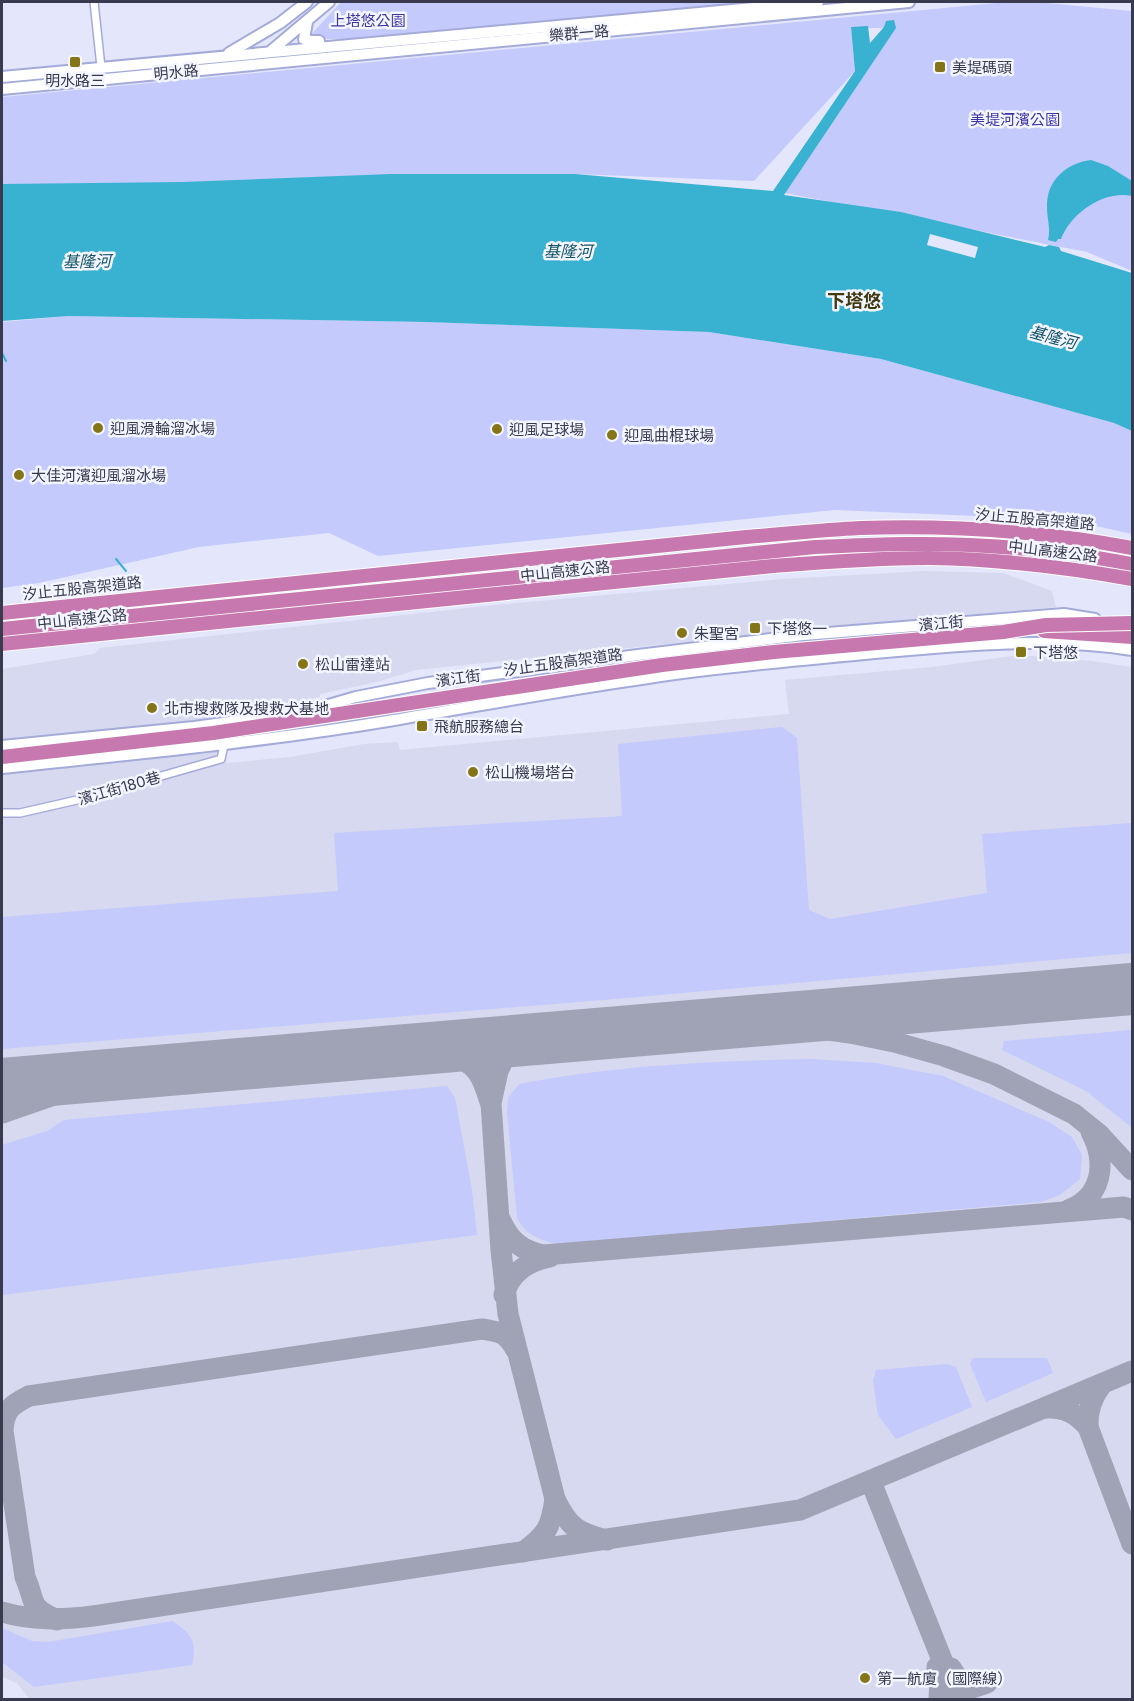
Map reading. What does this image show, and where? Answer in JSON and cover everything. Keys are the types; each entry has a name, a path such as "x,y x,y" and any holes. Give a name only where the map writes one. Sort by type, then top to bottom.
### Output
{"highway":[{"name":"汐止五股高架道路","path":"2,613 746,537 858,528 945,528 1026,532 1132,548"},
{"name":"中山高速公路","path":"2,629 815,548 907,544 982,545 1047,551 1132,564"},
{"name":"中山高速公路","path":"2,644 850,560 928,558 1009,562 1132,579"},
{"name":"汐止五股高架道路","path":"2,757 213,733 662,665 774,652 1003,632 1046,625 1132,624"},
{"path":"1003,632 1059,631 1132,637"}],"main road":[{"name":"明水路","path":"2,76 226,55 280,23 307,2"},
{"name":"明水路","path":"2,88 250,65 272,51 330,2"},
{"name":"樂群一路","path":"226,55 818,2"},
{"name":"樂群一路","path":"250,65 909,2"},
{"path":"307,22 304,35 306,41 350,41 367,44"},
{"name":"濱江街","path":"2,746 184,728 304,712 386,690 434,682 836,632 1064,614 1132,624"},
{"name":"濱江街","path":"2,768 224,745 391,721 647,678 744,665 1008,643 1057,643 1132,650"},
{"path":"386,690 391,721"}],"street":[{"path":"94,2 101,67"},
{"name":"濱江街180巷","path":"2,813 20,813 77,800 221,759 224,745"}],"shaded area":[{"path":"925,571 1003,573 1052,591 1056,607 416,670 377,682 320,694 320,697 261,708 261,705 216,713 227,763 290,757 364,744 398,742 400,750 789,714 785,680 932,667 1019,655 1132,667 1132,1699 30,1700 17,1683 2,1677 2,669 94,654 100,648 495,605 782,579"}],"green space":[{"name":"上塔悠公園","path":"341,2 786,2 368,39 307,39"},
{"name":"美堤河濱公園","path":"1007,2 1035,2 1132,11 1132,271 1087,252 785,193 895,28 851,28 855,71 754,181 575,174 2,187 2,97"},
{"path":"69,316 426,322 709,332 881,359 1114,423 1132,431 1132,534 1069,520 835,510 378,556 329,533 199,547 39,583 2,588 2,322"},
{"path":"782,727 797,738 809,910 830,919 987,893 982,834 1132,823 1132,953 615,999 2,1049 2,917 338,891 334,833 622,816 618,744"},
{"path":"1132,1030 1132,1127 1086,1091 1002,1050 1004,1041"},
{"path":"810,1059 876,1063 943,1076 1049,1122 1072,1137 1082,1155 1080,1179 1060,1195 1041,1202 556,1244 533,1236 524,1229 517,1218 507,1111 508,1098 519,1084 628,1068"},
{"path":"447,1086 455,1098 472,1190 477,1235 2,1295 2,1145 47,1131 64,1120"},
{"path":"973,1358 1047,1358 1053,1373 986,1402 970,1364"},
{"path":"947,1364 956,1367 972,1407 896,1439 878,1415 873,1381 876,1370"},
{"path":"173,1621 192,1640 194,1650 192,1665 34,1687 2,1662 2,1628 32,1641 48,1642"}],"water":[{"name":"基隆河","path":"894,20 896,28 784,195 901,212 1045,247 1049,245 1059,247 1061,251 1132,273 1132,431 1114,423 881,359 709,332 426,322 69,316 2,321 2,184 183,182 391,174 575,174 773,191 855,71 851,27 868,26 870,43 884,27 886,21"},
{"path":"1091,160 1108,166 1132,181 1132,196 1121,195 1100,200 1080,212 1072,220 1061,239 1056,242 1048,240 1048,198 1054,181 1073,165"}],"pier":[{"path":"930,234 978,247 975,258 927,245"}],"waterway":[{"path":"2,353 6,361"},
{"path":"116,559 126,571"}],"taxiway":[{"path":"607,1540 575,1527 564,1516 555,1499 508,1314 501,1250 491,1103 498,1071 504,1058 512,1050 720,1023 807,1027 850,1033 944,1056 994,1074 1074,1114 1100,1135 1132,1170"},
{"path":"2,1113 74,1088 169,1070 450,1053 467,1062 478,1072 490,1102"},
{"path":"1068,1210 1089,1197 1099,1177 1099,1155 1091,1132"},
{"path":"501,1221 508,1234 523,1248 544,1255 1124,1207 1132,1210"},
{"path":"504,1295 511,1280 521,1269 550,1257"},
{"path":"57,1620 41,1611 34,1603 25,1577 3,1431 7,1413 17,1402 29,1396 482,1329 503,1334 516,1350"},
{"path":"2,1612 47,1619 93,1616 800,1510 1132,1371"},
{"path":"1046,1408 1069,1412 1088,1427 1091,1404 1102,1384"},
{"path":"1088,1427 1132,1544"},
{"path":"871,1482 958,1700"},
{"path":"523,1552 543,1535 552,1517 555,1499"},
{"path":"937,1667 940,1678 939,1700"},
{"path":"951,1668 960,1682 969,1689 987,1683"}],"runway":[{"path":"2,1084 1132,989"}],"place":[{"name":"明水路三","path":"75,62"},
{"name":"美堤碼頭","path":"940,67"},
{"name":"迎風滑輪溜冰場","path":"98,428"},
{"name":"迎風足球場","path":"497,429"},
{"name":"迎風曲棍球場","path":"612,435"},
{"name":"大佳河濱迎風溜冰場","path":"19,475"},
{"name":"下塔悠一","path":"755,628"},
{"name":"朱聖宮","path":"682,633"},
{"name":"下塔悠","path":"1021,652"},
{"name":"松山雷達站","path":"303,664"},
{"name":"北市搜救隊及搜救犬基地","path":"152,708"},
{"name":"飛航服務總台","path":"422,726"},
{"name":"松山機場塔台","path":"473,772"},
{"name":"第一航廈（國際線）","path":"865,1678"}],"district":[{"name":"下塔悠","path":"854,300"}]}
